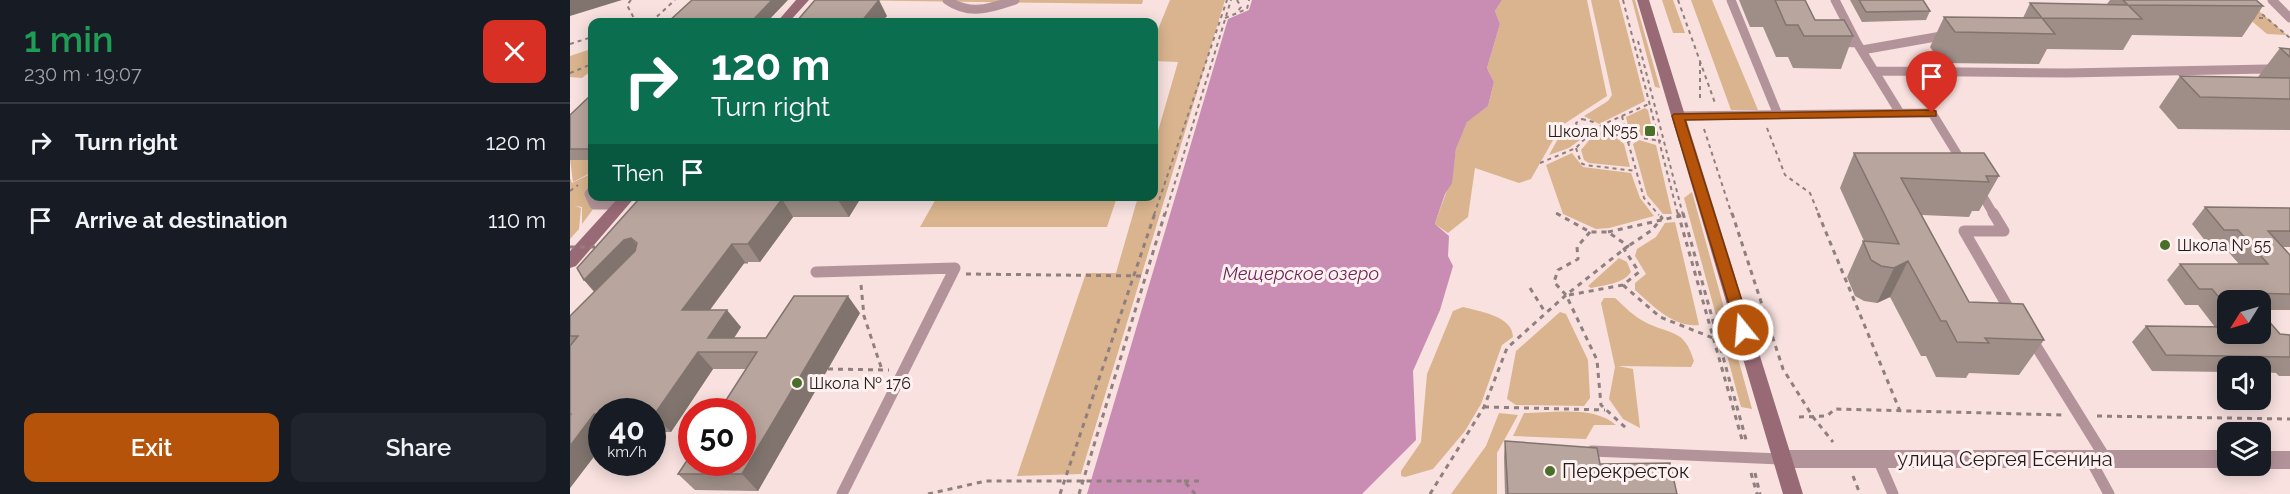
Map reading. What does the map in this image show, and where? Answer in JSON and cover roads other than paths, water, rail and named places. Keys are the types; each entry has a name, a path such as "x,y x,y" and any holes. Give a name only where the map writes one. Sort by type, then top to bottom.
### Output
{"main road":[{"path":"787,18 803,0"},
{"path":"1643,0 1793,494"},
{"path":"570,262 625,201"}],"street":[{"name":"улица Сергея Есенина","path":"1782,459 2217,459"},
{"path":"2271,459 2290,460"}],"lane":[{"path":"947,0 956,8 976,11 1015,0"},
{"path":"1731,0 1778,115"},
{"path":"1835,0 1859,46 1900,113"},
{"path":"2272,0 2290,18"},
{"path":"1833,42 1859,46 1953,34"},
{"path":"1876,71 2067,73 2267,69 2290,73"},
{"path":"1678,116 1932,113 1968,172"},
{"path":"1974,182 2004,231 1964,231 2008,311 2023,326 2098,459 2109,494"},
{"path":"592,201 594,205 625,201"},
{"path":"816,272 955,268 842,494"},
{"path":"1592,451 1782,459"},
{"path":"1878,459 1893,494"}],"water":[{"name":"Мещерское озеро","path":"1252,0 1502,0 1495,11 1500,24 1487,68 1494,82 1488,106 1467,122 1456,149 1452,183 1445,194 1435,224 1449,236 1448,256 1453,266 1440,310 1413,371 1416,440 1362,494 1087,494 1228,19 1249,10"}],"place":[{"name":"Школа №55","path":"1650,131"},
{"name":"Школа № 55","path":"2165,245"},
{"name":"Школа № 176","path":"797,383"},
{"name":"Перекресток","path":"1550,471"}]}
